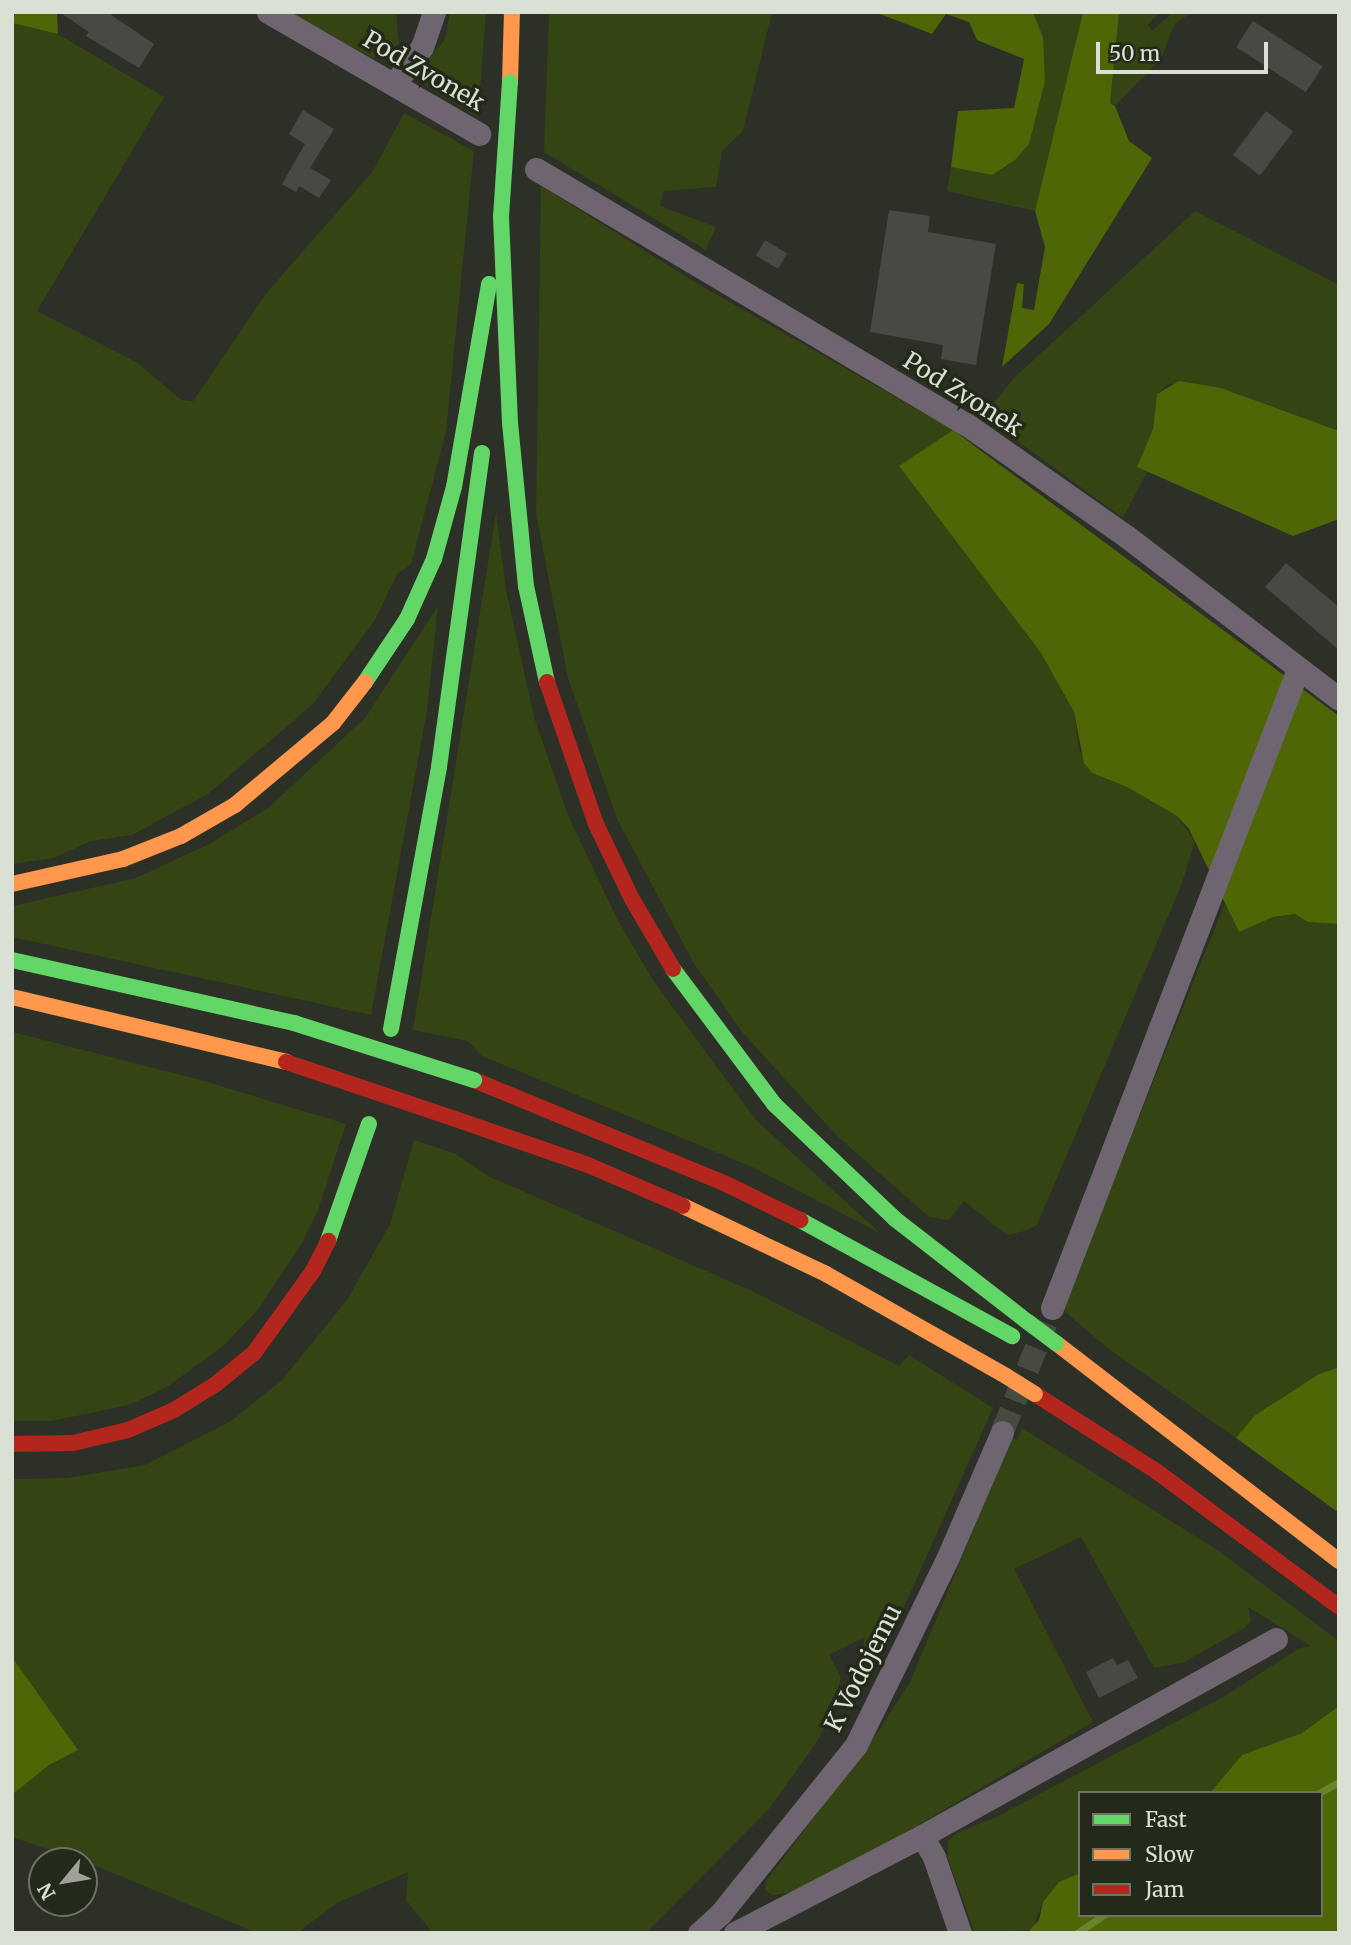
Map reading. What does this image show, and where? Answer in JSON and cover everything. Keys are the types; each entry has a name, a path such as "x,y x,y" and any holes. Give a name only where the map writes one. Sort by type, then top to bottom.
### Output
{"main road":[{"path":"391,1029 439,766 484,423 501,217 512,12"},
{"path":"12,884 122,859 181,836 235,805 332,723 372,673 407,619 434,559 454,487 501,217"},
{"path":"501,217 510,423 526,586 542,667 566,747 614,862 674,970 774,1104 895,1219 1028,1322 1039,1348"},
{"path":"12,960 294,1023 474,1080 724,1183 843,1241 1039,1348 1178,1440 1339,1561"},
{"path":"12,997 77,1010 286,1062 588,1166 709,1217 826,1274 1006,1376 1156,1471 1339,1607"},
{"path":"12,1006 77,1010"},
{"path":"12,1444 73,1443 128,1430 206,1391 254,1353 313,1271 336,1224 369,1124"}],"street":[{"name":"Pod Zvonek","path":"268,12 395,83 479,134"},
{"path":"395,83 422,47 434,12"},
{"name":"Pod Zvonek","path":"536,169 967,424 1126,537 1339,699"},
{"path":"1052,1308 1298,669"},
{"name":"K Vodojemu","path":"699,1933 721,1913 856,1745 948,1557 1002,1432"},
{"path":"735,1933 922,1836 1276,1639"},
{"path":"922,1836 934,1857 960,1933"}],"green space":[{"path":"12,12 57,12 58,34 12,23"},
{"path":"287,12 396,12 399,44 373,58"},
{"path":"450,12 486,12 478,117 418,81 419,72 445,39"},
{"path":"549,12 772,12 743,131 722,151 716,187 664,191 660,206 716,227 706,250 544,152"},
{"path":"875,12 1033,12 1043,37 1045,81 1029,144 1015,160 992,175 951,167 958,111 1014,108 1024,59 977,40 969,22 946,14 932,34"},
{"path":"1033,12 1083,12 1035,211 947,191 951,167 992,175 1015,160 1043,37"},
{"path":"1083,12 1119,12 1110,103 1115,106 1129,141 1152,158 1049,324 1002,367 1017,283 1024,284 1022,308 1034,310 1045,247 1035,211"},
{"path":"1119,12 1161,12 1148,24 1152,31 1173,12 1194,12 1175,23 1160,60 1115,106 1110,103 1107,91"},
{"path":"12,23 58,34 164,97 37,311 138,363 181,400 193,401 268,291 373,171 404,113 474,151 446,432 411,564 397,574 375,620 312,705 208,794 132,835 91,841 54,858 12,864"},
{"path":"541,186 693,281 953,430 899,466 1041,653 1074,712 1079,749 1092,773 1127,787 1177,816 1195,841 1181,886 1037,1225 1025,1231 1007,1235 964,1201 949,1220 929,1217 837,1136 742,1032 693,962 617,819 568,678 536,514"},
{"path":"1195,211 1339,285 1339,431 1221,388 1168,384 1157,394 1153,429 1138,466 1147,472 1123,518 983,416 1013,379"},
{"path":"1179,381 1221,388 1339,431 1339,519 1293,536 1137,467 1153,429 1157,394"},
{"path":"953,430 1339,716 1339,924 1308,922 1295,914 1273,917 1239,932 1189,829 1177,816 1127,787 1092,773 1084,763 1074,712 1041,653 899,466"},
{"path":"496,513 506,590 534,717 568,815 617,919 654,982 756,1120 880,1233 750,1166 482,1056 468,1041 413,1030"},
{"path":"438,606 427,711 371,1015 12,937 12,906 136,878 211,843 268,808 365,718"},
{"path":"1225,903 1239,932 1273,917 1295,914 1309,922 1339,924 1339,1367 1319,1374 1254,1416 1236,1438 1106,1347 1062,1309"},
{"path":"12,1032 194,1078 346,1124 318,1210 302,1243 257,1311 223,1346 167,1387 129,1405 52,1421 12,1421"},
{"path":"414,1140 456,1154 490,1177 752,1291 899,1366 909,1355 993,1408 878,1665 862,1652 865,1637 829,1655 841,1677 830,1720 814,1746 769,1809 646,1933 433,1933 406,1900 408,1872 337,1903 297,1933 257,1933 98,1867 98,1847 42,1847 12,1837 12,1795 49,1765 78,1750 12,1657 12,1479 67,1478 145,1465 231,1421 282,1380 347,1300 390,1224"},
{"path":"1339,1367 1339,1513 1236,1438 1254,1416 1319,1374"},
{"path":"1022,1428 1219,1551 1339,1641 1339,1706 1302,1733 1242,1755 1212,1791 1078,1791 1078,1874 1059,1882 1043,1902 1032,1930 975,1933 948,1859 948,1841 955,1834 996,1817 1223,1697 1298,1649 1311,1646 1248,1607 1251,1620 1245,1628 1184,1662 1154,1668 1081,1537 1014,1569 1093,1722 891,1841 789,1893 772,1895 765,1890 766,1881 876,1735 910,1682 1012,1438 1017,1440"},
{"path":"12,1657 78,1750 49,1765 12,1795"},
{"path":"1339,1706 1339,1933 1027,1933 1039,1920 1043,1902 1059,1882 1078,1874 1078,1917 1323,1917 1323,1791 1212,1791 1242,1755 1302,1733"}],"building":[{"path":"59,12 107,12 154,44 139,68 86,36 89,32"},
{"path":"1253,21 1323,66 1306,92 1236,47"},
{"path":"303,110 334,129 310,168 331,180 319,198 299,186 296,192 282,184 305,144 289,134"},
{"path":"1266,111 1293,131 1260,175 1233,155"},
{"path":"889,210 930,216 928,232 996,244 976,365 941,359 943,345 870,332"},
{"path":"765,240 787,253 778,269 756,255"},
{"path":"1286,563 1339,607 1339,650 1265,587"},
{"path":"1113,1658 1117,1665 1128,1660 1138,1678 1099,1698 1086,1672"}],"waterway":[{"path":"1323,1791 1339,1782"},
{"path":"1077,1933 1101,1917"}],"tunnel":[{"path":"1002,1432 1046,1323"}],"traffic: fast":[{"path":"501,217 510,82"},
{"path":"501,217 510,423 526,586 547,682"},
{"path":"365,682 407,619 434,559 454,487 489,284"},
{"path":"391,1029 439,767 482,453"},
{"path":"12,960 294,1023"},
{"path":"673,969 774,1104 895,1219 1028,1322"},
{"path":"294,1023 474,1080"},
{"path":"328,1241 369,1124"},
{"path":"800,1220 1012,1336"},
{"path":"1028,1322 1056,1343"}],"traffic: slow":[{"path":"510,82 512,12"},
{"path":"12,884 123,859 181,836 235,805 333,723 365,682"},
{"path":"12,997 286,1062"},
{"path":"683,1206 826,1274 1006,1376"},
{"path":"1056,1343 1339,1561"},
{"path":"1006,1376 1035,1394"}],"traffic: jam":[{"path":"547,682 596,824 632,899 673,969"},
{"path":"286,1062 464,1122"},
{"path":"474,1080 724,1183 800,1220"},
{"path":"464,1122 588,1165 683,1206"},
{"path":"12,1444 73,1443 128,1430 174,1410 216,1384 254,1353 313,1271 328,1241"},
{"path":"1035,1394 1156,1471 1339,1607"}]}
